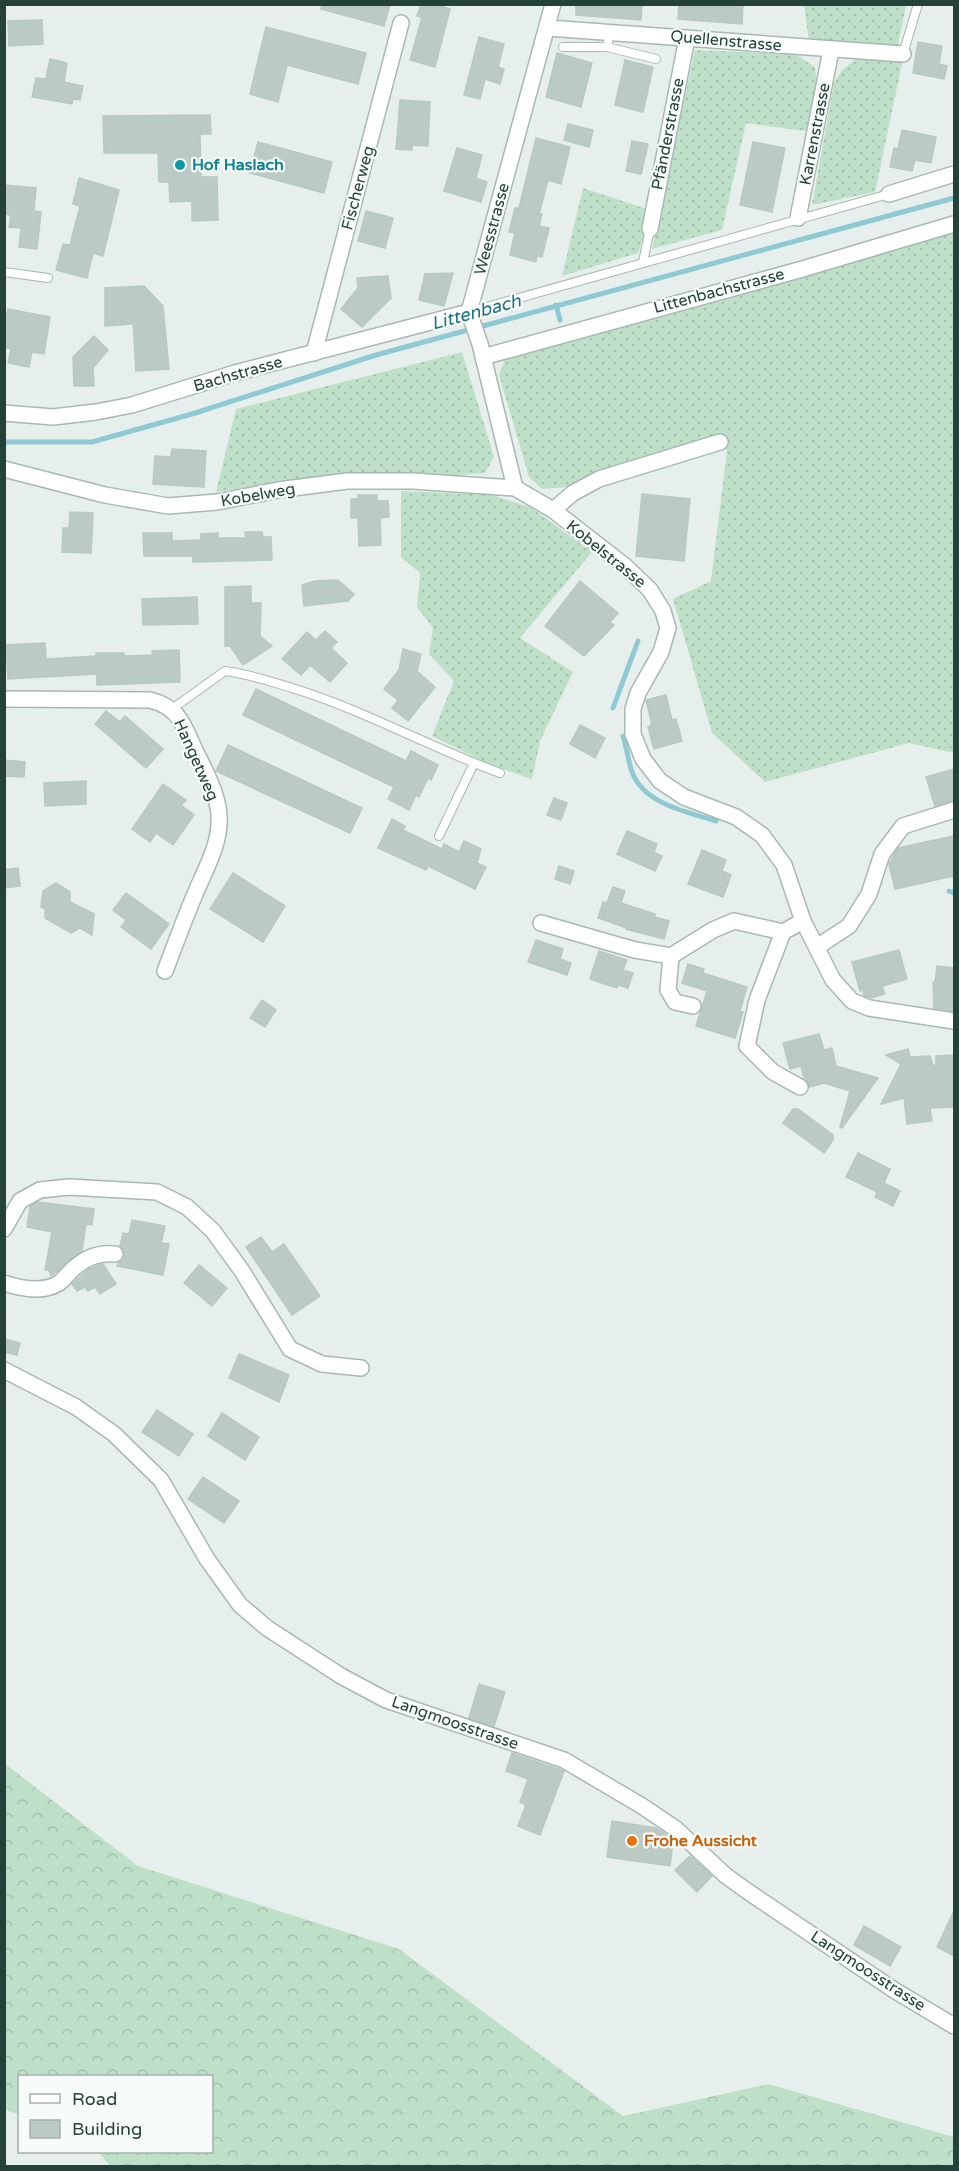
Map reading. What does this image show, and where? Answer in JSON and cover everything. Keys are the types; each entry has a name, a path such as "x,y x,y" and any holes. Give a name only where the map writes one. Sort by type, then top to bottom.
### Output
{"street":[{"name":"Weesstrasse","path":"470,315 554,4"},
{"name":"Fischerweg","path":"314,353 401,24"},
{"name":"Quellenstrasse","path":"548,28 608,39 687,38 903,54"},
{"name":"Pfänderstrasse","path":"650,230 687,38"},
{"name":"Karrenstrasse","path":"798,218 831,50"},
{"path":"889,194 954,174"},
{"name":"Littenbachstrasse","path":"482,350 799,270 954,224"},
{"name":"Bachstrasse","path":"4,413 53,417 132,405 235,373 470,315"},
{"path":"470,315 482,350 515,488"},
{"path":"552,510 573,493 599,479 720,442"},
{"name":"Kobelweg","path":"4,469 105,495 168,506 217,502 278,490 347,481 413,481 515,488"},
{"name":"Kobelstrasse","path":"515,488 552,510 625,566 650,590 663,611 668,628 661,652 638,693 633,709 633,734 643,759 660,781 684,797 736,817 762,835 784,865 803,921 833,980 852,1000 868,1008 954,1021"},
{"name":"Hangetweg","path":"4,699 150,700 165,704 172,709 186,730 216,799 219,831 210,860 165,971"},
{"path":"817,947 849,926 869,894 882,854 903,826 954,810"},
{"path":"541,923 634,950 671,956 713,930 734,921 783,932"},
{"path":"800,1087 773,1072 747,1046 758,1000 783,932 803,921"},
{"path":"671,956 668,990 675,1002 693,1006"},
{"path":"4,1229 21,1201 40,1190 69,1187 157,1192 187,1207 213,1231 242,1271 290,1349 322,1364 361,1368"},
{"path":"4,1283 34,1290 50,1287 60,1282 92,1256 102,1253 115,1254"},
{"name":"Langmoosstrasse","path":"4,1370 76,1407 114,1434 161,1480 207,1559 233,1596 267,1628 341,1677 386,1700 564,1760 648,1809 676,1829 725,1875 747,1891 894,1990 954,2026"}],"lane":[{"path":"903,54 918,4"},
{"path":"563,47 608,39 656,58"},
{"path":"470,315 643,262 889,194"},
{"path":"643,262 650,230"},
{"path":"4,272 48,278"},
{"path":"172,709 225,672 249,674 333,701 500,773"},
{"path":"439,836 474,763"}],"green space":[{"path":"804,5 906,5 898,45 810,49"},
{"path":"695,50 795,54 815,67 817,86 806,131 746,123 722,230 652,249"},
{"path":"859,57 903,59 875,192 812,205 834,83 842,70"},
{"path":"583,188 653,211 638,253 562,276"},
{"path":"954,233 954,753 909,743 765,782 712,733 673,599 711,581 727,450 719,436 648,457 567,487 542,489 529,477 499,375 506,357"},
{"path":"462,352 494,457 485,473 445,476 339,473 216,492 236,409"},
{"path":"401,491 492,495 532,508 592,552 520,638 573,672 540,741 532,779 489,764 432,736 454,681 429,654 433,628 417,607 420,573 401,557"},
{"path":"4,1763 138,1866 399,1949 623,2116 768,2084 954,2137 954,2166 110,2166 99,2153 213,2153 213,2075 18,2075 18,2115 5,2109"}],"building":[{"path":"322,4 390,4 384,26 321,9"},
{"path":"421,4 435,4 450,9 435,67 410,60 422,17 417,16"},
{"path":"576,4 642,4 641,20 576,15"},
{"path":"679,4 743,4 742,24 678,19"},
{"path":"42,20 43,44 9,46 8,21"},
{"path":"266,27 366,53 358,84 287,65 278,102 250,94"},
{"path":"479,37 504,44 498,67 504,69 500,84 485,79 480,99 464,95"},
{"path":"918,42 942,46 939,64 947,66 944,79 913,73"},
{"path":"557,53 592,63 581,107 546,97"},
{"path":"50,59 67,63 64,82 83,86 80,100 73,99 72,104 32,97 36,78 46,79"},
{"path":"625,60 653,67 643,112 615,105"},
{"path":"400,100 430,102 428,146 412,145 412,150 396,149"},
{"name":"Hof Haslach","path":"210,115 211,134 200,134 201,177 217,177 218,220 192,221 192,201 170,202 169,182 159,182 158,153 104,153 103,116"},
{"path":"568,124 593,130 589,147 564,140"},
{"path":"902,130 936,137 931,163 915,160 912,171 890,167 894,148 898,149"},
{"path":"536,138 570,147 561,184 548,180 539,214 542,214 539,226 549,228 542,257 537,256 536,262 510,255 515,233 509,232 515,208 519,208"},
{"path":"632,141 648,144 641,174 626,171"},
{"path":"258,142 332,162 324,193 250,173"},
{"path":"753,142 785,148 772,212 740,205"},
{"path":"457,148 482,155 476,178 487,182 481,202 444,191"},
{"path":"79,178 119,190 103,256 93,253 87,278 56,270 63,244 70,245 80,206 73,204"},
{"path":"4,185 36,188 34,211 41,212 37,249 19,247 21,228 9,227 11,215 4,214"},
{"path":"366,211 393,218 385,248 358,241"},
{"path":"453,273 444,306 419,300 425,274"},
{"path":"388,276 391,298 362,327 341,309 358,288 357,278"},
{"path":"144,286 163,306 169,369 136,371 133,321 131,324 105,326 105,288"},
{"path":"8,309 50,317 44,354 32,352 29,367 8,363 11,349 4,347 4,329"},
{"path":"94,336 108,350 93,368 94,386 74,386 73,357"},
{"path":"172,449 206,451 204,487 153,484 155,456 171,457"},
{"path":"642,494 690,499 684,561 636,556"},
{"path":"358,495 377,495 377,501 388,501 389,517 380,518 381,545 359,546 358,518 351,518 351,499 358,499"},
{"path":"70,512 93,513 91,553 62,552 63,528 69,528"},
{"path":"245,532 262,532 263,537 271,537 272,560 193,562 193,556 144,556 143,533 172,533 172,541 201,540 201,534 218,533 218,538 246,538"},
{"path":"338,580 354,594 348,601 304,606 302,585 315,581"},
{"path":"580,581 618,613 610,622 614,625 584,656 545,626"},
{"path":"251,586 251,603 261,603 260,636 272,646 243,665 230,646 225,646 225,587"},
{"path":"197,597 198,624 143,625 142,599"},
{"path":"325,631 337,642 331,648 347,663 330,682 310,665 301,675 282,659 307,632 316,640"},
{"path":"45,643 46,659 96,656 96,653 124,653 124,656 153,655 152,651 179,650 180,682 97,685 97,674 8,679 6,645"},
{"path":"403,649 421,654 417,671 435,687 408,721 392,708 398,700 384,689 399,670"},
{"path":"256,689 406,761 411,751 438,765 431,780 428,778 419,797 416,795 409,810 388,799 394,787 243,715"},
{"path":"666,695 672,720 676,719 682,741 654,749 648,727 652,725 646,700"},
{"path":"106,711 120,722 125,716 163,749 146,768 95,724"},
{"path":"580,725 605,738 595,758 570,744"},
{"path":"228,745 362,808 350,833 216,771"},
{"path":"4,760 25,762 24,777 4,776"},
{"path":"954,769 954,800 935,806 926,777"},
{"path":"86,781 86,804 45,806 44,783"},
{"path":"163,784 186,800 181,805 194,815 173,845 156,833 150,842 132,829"},
{"path":"554,798 567,803 561,820 547,815"},
{"path":"392,819 405,826 403,830 442,849 444,844 459,852 464,841 481,849 477,863 486,867 475,889 428,866 426,870 378,848"},
{"path":"627,831 657,844 654,852 662,856 655,871 617,854"},
{"path":"954,836 954,876 895,889 889,864 898,848"},
{"path":"702,850 726,860 722,871 731,875 723,897 688,884"},
{"path":"559,866 574,871 570,884 555,879"},
{"path":"18,868 20,886 4,888 4,870"},
{"path":"233,873 285,906 263,942 210,909"},
{"path":"56,883 70,892 70,902 94,914 92,935 80,928 71,933 45,918 45,909 41,907 43,891"},
{"path":"613,887 625,891 621,903 669,921 664,939 626,929 598,918 603,902 607,903"},
{"path":"126,893 169,924 151,949 121,927 126,920 113,910"},
{"path":"536,940 563,949 560,959 571,963 567,975 528,962"},
{"path":"899,950 907,979 882,986 885,994 871,998 864,996 863,990 860,991 852,962"},
{"path":"599,951 627,960 623,970 633,973 628,988 618,985 617,988 590,979"},
{"path":"688,964 704,969 703,973 747,987 740,1011 743,1012 735,1038 696,1026 707,991 682,983"},
{"path":"937,966 954,968 954,1011 934,1008 933,982 935,982"},
{"path":"262,1000 276,1010 265,1027 250,1018"},
{"path":"819,1034 824,1050 832,1048 836,1066 878,1078 842,1128 840,1127 850,1091 824,1083 810,1087 804,1078 801,1066 790,1069 783,1043"},
{"path":"908,1049 910,1057 930,1056 933,1066 936,1065 936,1056 954,1055 954,1107 930,1108 932,1121 907,1124 904,1098 881,1104 901,1064 886,1055"},
{"path":"793,1109 798,1109 833,1135 833,1140 824,1153 783,1123"},
{"path":"858,1153 890,1169 884,1183 900,1191 893,1206 875,1197 877,1192 846,1177"},
{"path":"38,1202 94,1209 92,1225 86,1224 82,1251 51,1276 49,1270 45,1270 52,1232 27,1227 30,1206"},
{"path":"132,1220 165,1226 161,1243 169,1244 163,1275 117,1266 125,1255 120,1246 123,1233 129,1234"},
{"path":"261,1237 272,1252 284,1244 320,1296 292,1315 246,1247"},
{"path":"103,1264 116,1284 100,1294 95,1287 88,1291 85,1287 77,1291 72,1284 89,1269"},
{"path":"199,1265 227,1288 212,1306 184,1283"},
{"path":"4,1339 20,1343 17,1355 4,1352"},
{"path":"239,1354 289,1375 279,1402 229,1378"},
{"path":"157,1410 193,1434 179,1456 142,1432"},
{"path":"222,1413 259,1437 245,1460 208,1436"},
{"path":"203,1477 239,1501 224,1523 188,1499"},
{"path":"479,1684 505,1692 494,1726 469,1718"},
{"path":"512,1753 564,1771 540,1835 518,1826 526,1805 520,1802 528,1779 506,1771"},
{"path":"612,1821 656,1828 670,1837 673,1840 670,1866 607,1857"},
{"path":"690,1856 712,1876 697,1892 675,1870"},
{"path":"954,1911 954,1956 937,1947"},
{"path":"864,1926 901,1947 890,1966 854,1945"}],"waterway":[{"name":"Littenbach","path":"4,442 92,442 192,414 376,355 954,198"},
{"path":"556,305 560,320"},
{"path":"613,708 638,641"},
{"path":"623,736 632,772 646,792 680,810 716,821"},
{"path":"949,891 954,893"}],"place":[{"name":"Hof Haslach","path":"180,165"},
{"name":"Frohe Aussicht","path":"632,1841"}]}
